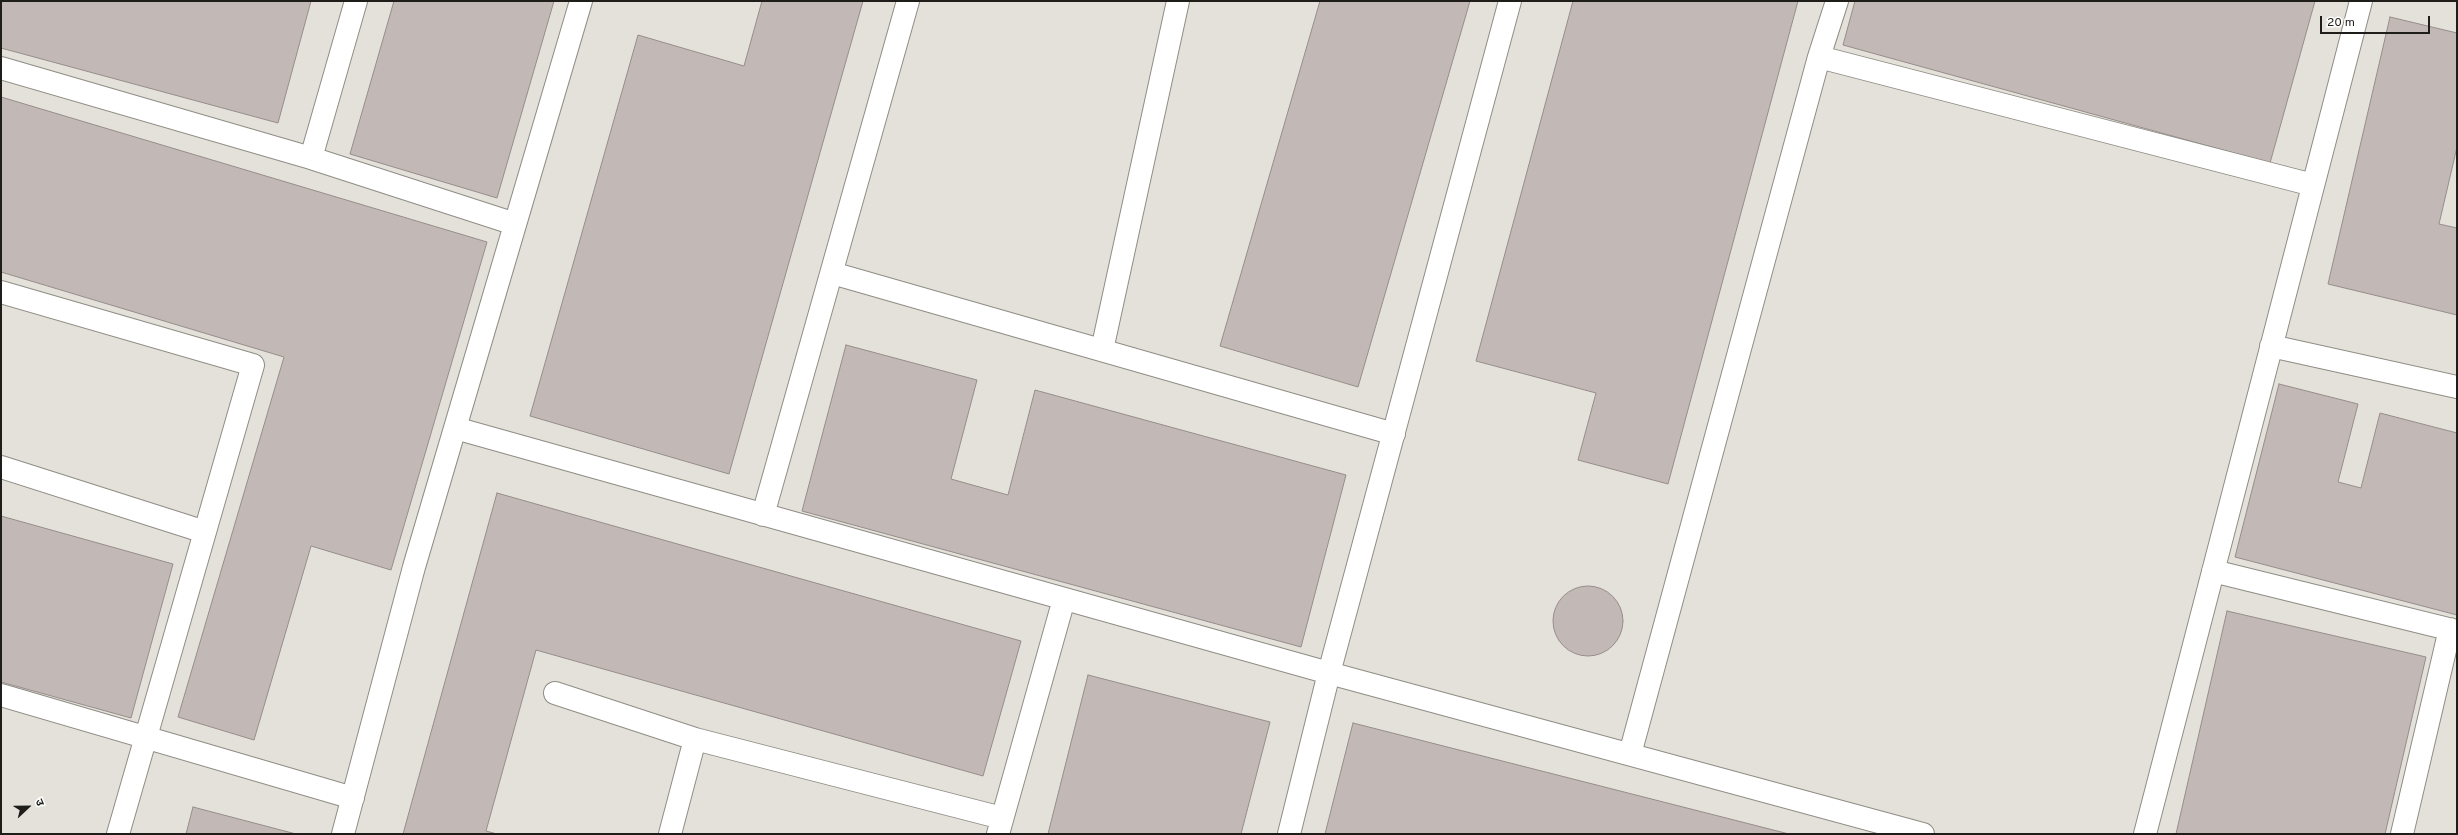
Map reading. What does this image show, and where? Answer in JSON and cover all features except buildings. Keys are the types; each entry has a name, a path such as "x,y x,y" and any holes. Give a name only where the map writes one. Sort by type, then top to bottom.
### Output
{"street":[{"path":"311,158 356,1"},
{"path":"343,834 414,567 581,1"},
{"path":"763,515 908,1"},
{"path":"1102,350 1178,1"},
{"path":"1289,834 1329,673 1510,1"},
{"path":"1630,754 1819,57 1837,1"},
{"path":"2145,834 2361,1"},
{"path":"1819,57 2313,185"},
{"path":"1,68 311,158 515,224"},
{"path":"832,273 1394,434"},
{"path":"1,292 253,366 118,834"},
{"path":"2271,346 2457,387"},
{"path":"455,428 1329,673 1630,754 1888,829 1923,834"},
{"path":"1,467 205,532"},
{"path":"2213,571 2453,630 2402,834"},
{"path":"554,693 695,739 1000,826 1064,599"},
{"path":"1,695 353,798"},
{"path":"670,834 695,739"}]}
